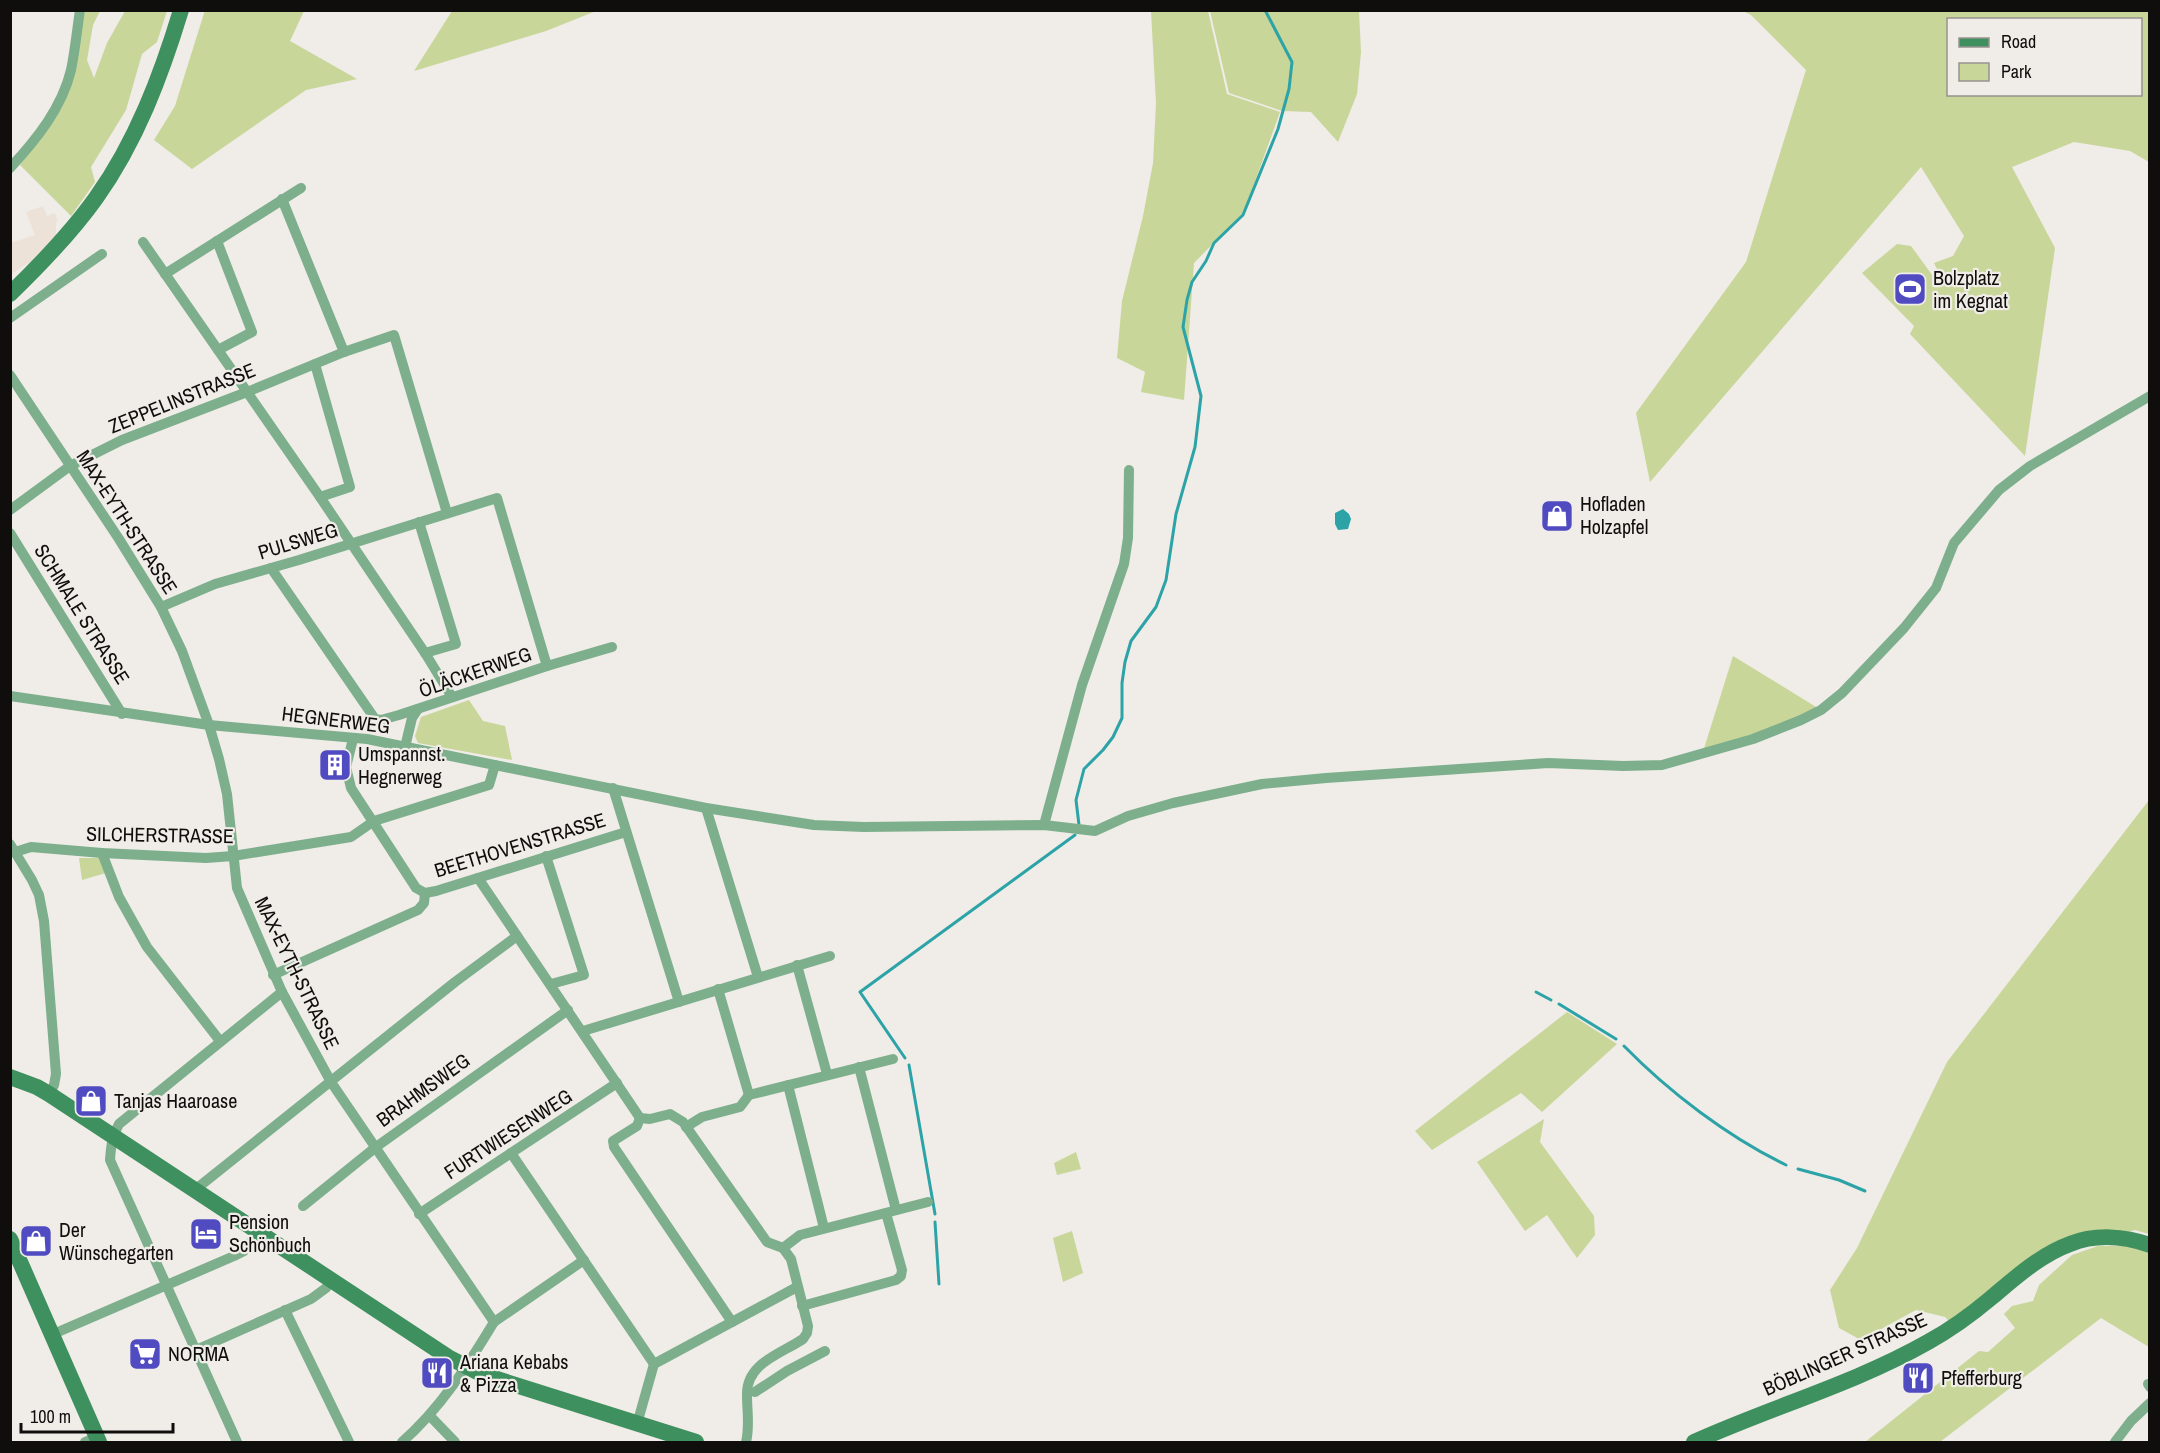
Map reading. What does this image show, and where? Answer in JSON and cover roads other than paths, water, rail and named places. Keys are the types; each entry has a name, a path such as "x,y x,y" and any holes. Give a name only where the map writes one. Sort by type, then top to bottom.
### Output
{"main road":[{"path":"10,294 44,262 72,230 96,198 122,155 150,98 168,54 181,10"},
{"path":"15,1081 49,1094 466,1367 481,1374 696,1443"},
{"name":"BÖBLINGER STRASSE","path":"1694,1443 1868,1370 1928,1342 1989,1300 2026,1268 2062,1247 2091,1239 2134,1238"},
{"path":"10,1239 94,1441"}],"street":[{"path":"10,168 42,131 60,101 71,70 80,10"},
{"path":"165,274 301,188"},
{"path":"282,199 344,352"},
{"path":"217,241 252,332 218,350"},
{"path":"143,242 352,544 452,697"},
{"path":"10,318 102,255"},
{"name":"ZEPPELINSTRASSE","path":"10,510 70,466 130,437 344,352 394,335 447,513"},
{"path":"315,364 350,487 320,497"},
{"name":"MAX-EYTH-STRASSE","path":"10,375 119,539 161,607 182,651 209,725 227,794 237,888 273,975 331,1082 494,1322"},
{"name":"HEGNERWEG","path":"10,696 209,725 367,739 725,811 814,825 864,827 1044,825 1095,831 1128,816 1203,796 1262,784 1548,763 1662,765 1753,739 1821,710 1842,693 1883,652 1936,588 1954,543 1999,490 2030,466 2150,396"},
{"path":"1044,825 1082,685 1124,564 1128,538 1129,470"},
{"name":"PULSWEG","path":"161,607 215,584 497,498"},
{"name":"ÖLÄCKERWEG","path":"497,498 524,582 547,666"},
{"path":"419,522 456,644 425,653"},
{"name":"SCHMALE STRASSE","path":"10,534 122,714"},
{"path":"271,568 351,682 371,716 381,720 418,709"},
{"name":"ÖLÄCKERWEG","path":"405,747 412,718 418,709 612,647"},
{"name":"BEETHOVENSTRASSE","path":"353,739 345,767 351,788 375,821 416,888 425,893 626,832"},
{"name":"SILCHERSTRASSE","path":"13,848 31,847 206,858 351,837 375,821 489,785 495,765"},
{"path":"613,788 679,1002"},
{"path":"705,807 758,977"},
{"path":"13,848 39,896 44,921 56,1074 49,1094"},
{"path":"102,853 119,897 147,947 220,1041"},
{"path":"546,856 584,975 550,984"},
{"path":"478,878 640,1118"},
{"path":"273,975 418,910 424,903 425,893"},
{"path":"196,1189 517,936"},
{"path":"583,1031 830,956"},
{"path":"797,966 827,1074"},
{"path":"718,989 749,1095"},
{"path":"237,1443 110,1160 112,1136 119,1124 282,992"},
{"name":"BRAHMSWEG","path":"303,1206 376,1147 568,1010"},
{"path":"686,1127 702,1117 740,1107 749,1095 893,1059"},
{"path":"802,1306 896,1280 901,1276 902,1270 891,1211 859,1067"},
{"name":"FURTWIESENWEG","path":"419,1214 617,1083"},
{"path":"788,1085 824,1228"},
{"path":"640,1118 650,1119 670,1114 683,1122 767,1242 783,1248 791,1259 808,1326 807,1334 803,1339 759,1365 751,1373 747,1384 749,1410 746,1443"},
{"path":"640,1118 637,1126 613,1141 614,1147 732,1322"},
{"path":"511,1153 654,1364"},
{"path":"783,1248 800,1234 928,1202"},
{"path":"51,1335 244,1251 258,1232"},
{"path":"402,1443 430,1416 466,1367 494,1322 584,1260"},
{"path":"196,1350 317,1296 332,1280"},
{"path":"637,1424 654,1364 797,1287"},
{"path":"285,1310 349,1443"},
{"path":"755,1392 787,1371 825,1351"},
{"path":"2115,1443 2131,1421 2150,1403"},
{"path":"430,1416 455,1443"}],"water":[{"path":"1343,509 1351,519 1348,529 1338,530 1335,524 1335,513"}],"waterway":[{"path":"1079,825 1076,800 1084,769 1113,737 1122,718 1122,683 1125,662 1131,641 1156,607 1166,580 1176,514 1195,447 1201,396 1183,327 1192,282 1206,261 1214,243 1243,215 1278,129 1289,89 1292,62 1265,10"},
{"path":"905,1058 860,992 1075,835"},
{"path":"1536,992 1551,1000"},
{"path":"1559,1004 1616,1039"},
{"path":"1624,1046 1660,1080 1700,1112 1764,1154 1786,1165"},
{"path":"909,1065 935,1214"},
{"path":"1798,1169 1839,1180 1865,1191"},
{"path":"935,1222 939,1284"}],"place":[{"name":"Bolzplatz im Kegnat","path":"1910,289"},
{"name":"Hofladen Holzapfel","path":"1557,516"},
{"name":"Umspannst. Hegnerweg","path":"335,765"},
{"name":"Tanjas Haaroase","path":"91,1101"},
{"name":"Pension Schönbuch","path":"206,1234"},
{"name":"Der Wünschegarten","path":"36,1241"},
{"name":"NORMA","path":"145,1354"},
{"name":"Ariana Kebabs & Pizza","path":"437,1373"},
{"name":"Pfefferburg","path":"1918,1378"}]}
